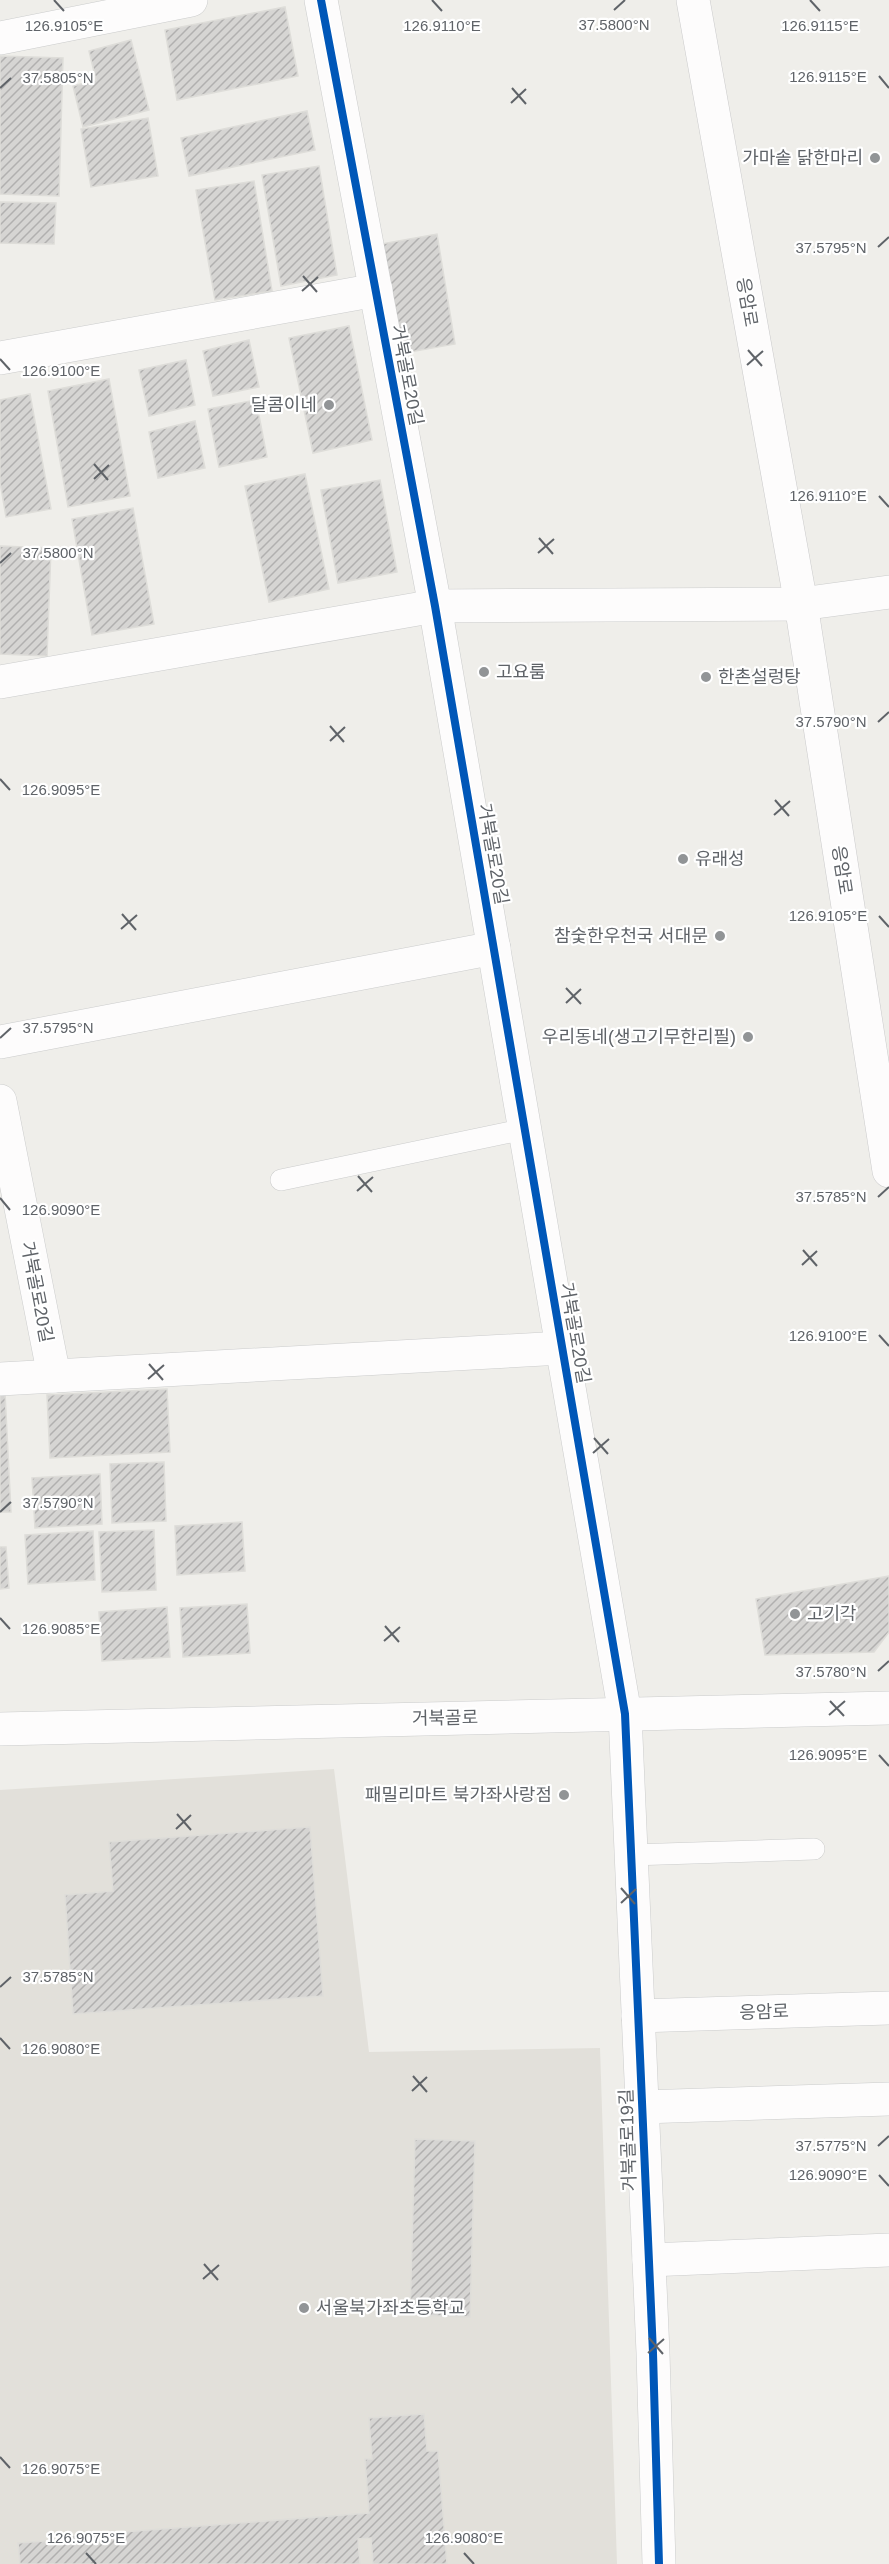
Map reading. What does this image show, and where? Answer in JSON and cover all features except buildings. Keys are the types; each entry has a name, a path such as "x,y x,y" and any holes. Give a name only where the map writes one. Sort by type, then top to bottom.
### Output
{"street":[{"path":"0,38 191,0"},
{"name":"거북골로20길","path":"321,0 435,606 625,1714"},
{"name":"응암로","path":"693,0 801,604 889,1172"},
{"path":"0,358 376,290"},
{"path":"0,682 435,606 801,604 889,592"},
{"path":"0,1042 494,948"},
{"name":"거북골로20길","path":"0,1101 54,1376"},
{"name":"거북골로20길","path":"0,1379 562,1348"},
{"name":"거북골로","path":"0,1729 889,1708"},
{"name":"거북골로19길","path":"625,1714 649,2260 659,2564"},
{"name":"응암로","path":"638,2016 889,2008"},
{"path":"642,2107 889,2099"},
{"path":"649,2260 889,2250"}],"lane":[{"path":"281,1180 525,1129"},
{"path":"631,1855 814,1849"}],"shaded area":[{"name":"서울북가좌초등학교","path":"334,1769 369,2052 600,2048 617,2564 0,2564 0,1790"}],"cycle path":[{"path":"321,0 435,606 625,1714 653,2353 659,2564"}],"place":[{"name":"가마솥 닭한마리","path":"875,158"},
{"name":"달콤이네","path":"329,405"},
{"name":"고요룸","path":"484,672"},
{"name":"한촌설렁탕","path":"706,677"},
{"name":"유래성","path":"683,859"},
{"name":"참숯한우천국 서대문","path":"720,936"},
{"name":"우리동네(생고기무한리필)","path":"748,1037"},
{"name":"고기각","path":"795,1614"},
{"name":"패밀리마트 북가좌사랑점","path":"564,1795"},
{"name":"서울북가좌초등학교","path":"304,2308"}]}
